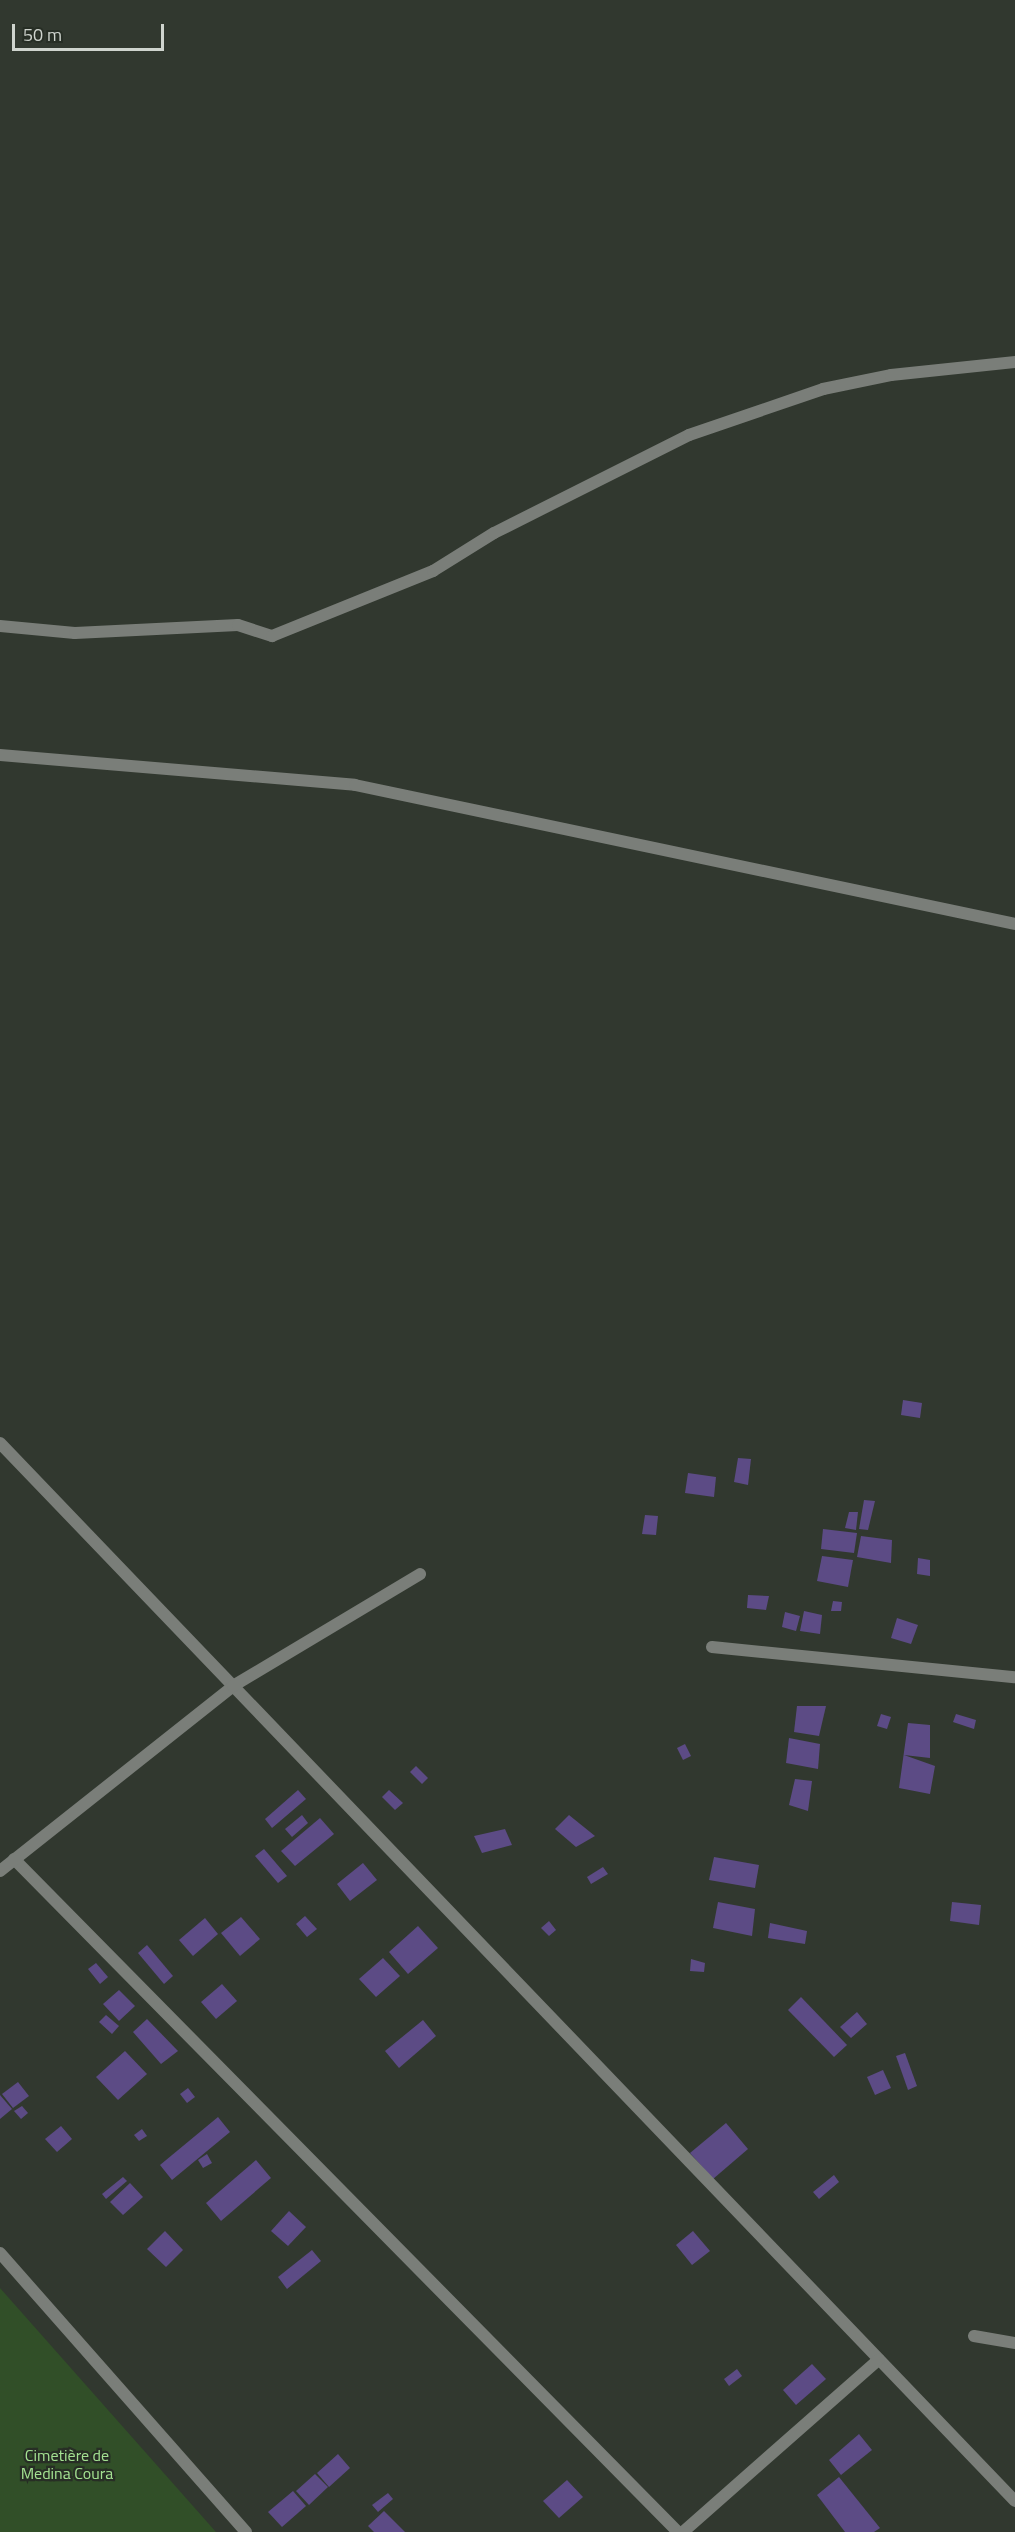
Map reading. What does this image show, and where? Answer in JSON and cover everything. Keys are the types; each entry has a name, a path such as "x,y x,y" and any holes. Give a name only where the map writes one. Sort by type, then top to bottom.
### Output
{"street":[{"path":"0,626 75,633 237,625 272,636 433,571 494,533 689,435 823,389 891,375 1015,362"},
{"path":"0,755 355,784 1015,924"},
{"path":"0,1443 1015,2501"},
{"path":"0,1871 232,1686 420,1574"},
{"path":"712,1647 1015,1677"},
{"path":"14,1859 678,2532"},
{"path":"0,2253 246,2532"},
{"path":"974,2336 1015,2343"},
{"path":"683,2532 879,2359"}],"green space":[{"name":"Cimetière de Medina Coura","path":"0,2288 216,2532 0,2532"}],"building":[{"path":"903,1400 922,1403 920,1418 901,1415"},
{"path":"738,1458 751,1459 748,1485 734,1482"},
{"path":"688,1473 716,1477 714,1497 685,1493"},
{"path":"864,1500 875,1501 868,1530 859,1529"},
{"path":"849,1512 858,1512 856,1530 845,1528"},
{"path":"645,1515 658,1516 656,1535 642,1534"},
{"path":"823,1529 857,1533 854,1553 821,1549"},
{"path":"861,1536 892,1540 891,1563 857,1557"},
{"path":"822,1556 853,1560 848,1587 817,1581"},
{"path":"918,1558 930,1560 930,1576 917,1574"},
{"path":"748,1595 769,1596 766,1610 747,1608"},
{"path":"833,1601 842,1602 841,1611 831,1611"},
{"path":"804,1611 822,1615 820,1634 800,1631"},
{"path":"785,1612 800,1616 796,1631 782,1627"},
{"path":"897,1618 918,1625 911,1644 891,1638"},
{"path":"797,1706 826,1706 819,1736 794,1732"},
{"path":"881,1714 891,1717 887,1729 877,1726"},
{"path":"956,1714 976,1720 974,1729 953,1722"},
{"path":"908,1723 930,1725 930,1758 904,1755 935,1766 930,1794 899,1788"},
{"path":"789,1738 820,1744 818,1769 786,1763"},
{"path":"685,1744 691,1756 683,1760 677,1748"},
{"path":"416,1766 428,1778 422,1784 410,1772"},
{"path":"795,1779 812,1781 808,1811 789,1805"},
{"path":"298,1790 306,1799 272,1828 265,1819"},
{"path":"389,1790 403,1803 395,1810 382,1797"},
{"path":"302,1815 308,1823 292,1837 285,1829"},
{"path":"569,1815 595,1836 576,1847 555,1829"},
{"path":"320,1818 334,1834 295,1866 281,1851"},
{"path":"505,1829 512,1845 482,1853 474,1836"},
{"path":"264,1849 287,1876 278,1883 255,1856"},
{"path":"714,1857 759,1865 755,1888 709,1880"},
{"path":"363,1863 377,1880 350,1901 337,1884"},
{"path":"603,1867 608,1874 591,1884 587,1877"},
{"path":"718,1902 755,1909 752,1936 713,1928"},
{"path":"952,1902 981,1905 979,1925 950,1921"},
{"path":"305,1916 317,1929 307,1937 296,1924"},
{"path":"241,1917 260,1939 240,1956 221,1933"},
{"path":"205,1918 218,1934 193,1956 179,1940"},
{"path":"549,1921 556,1930 549,1936 541,1928"},
{"path":"770,1923 807,1931 805,1944 768,1938"},
{"path":"418,1926 438,1948 408,1974 389,1952"},
{"path":"147,1945 173,1976 164,1984 138,1953"},
{"path":"383,1958 400,1976 376,1997 359,1979"},
{"path":"691,1959 705,1963 704,1972 690,1971"},
{"path":"96,1963 108,1977 100,1984 88,1969"},
{"path":"222,1984 237,2001 216,2019 201,2002"},
{"path":"119,1990 135,2006 119,2021 103,2004"},
{"path":"801,1997 847,2045 834,2057 788,2010"},
{"path":"857,2012 867,2024 851,2038 840,2027"},
{"path":"106,2015 119,2026 112,2034 99,2022"},
{"path":"147,2019 178,2051 161,2064 133,2032"},
{"path":"423,2020 436,2036 399,2068 385,2051"},
{"path":"125,2051 147,2074 118,2100 96,2077"},
{"path":"905,2053 917,2086 908,2090 896,2056"},
{"path":"883,2070 891,2088 875,2095 867,2077"},
{"path":"18,2082 29,2096 13,2108 2,2094"},
{"path":"188,2088 195,2097 187,2103 180,2094"},
{"path":"0,2095 12,2109 0,2119"},
{"path":"22,2106 28,2113 21,2119 14,2111"},
{"path":"218,2117 230,2132 172,2180 160,2165"},
{"path":"726,2123 748,2149 713,2179 690,2153"},
{"path":"61,2126 72,2139 57,2152 45,2139"},
{"path":"142,2129 147,2136 139,2141 134,2135"},
{"path":"207,2154 212,2163 203,2168 198,2160"},
{"path":"256,2160 271,2178 221,2221 206,2203"},
{"path":"834,2175 839,2182 819,2199 813,2192"},
{"path":"123,2177 127,2181 106,2199 102,2194"},
{"path":"130,2183 143,2197 123,2215 110,2202"},
{"path":"289,2211 306,2227 288,2246 271,2231"},
{"path":"165,2231 183,2250 166,2267 147,2249"},
{"path":"693,2231 710,2251 692,2265 676,2245"},
{"path":"312,2250 321,2261 287,2289 278,2277"},
{"path":"812,2364 826,2379 796,2405 783,2390"},
{"path":"737,2369 742,2376 729,2386 724,2379"},
{"path":"859,2434 872,2450 841,2475 829,2460"},
{"path":"338,2454 350,2468 329,2487 317,2473"},
{"path":"315,2474 328,2487 309,2505 296,2491"},
{"path":"839,2477 880,2528 874,2532 845,2532 817,2495"},
{"path":"567,2480 583,2497 559,2518 543,2501"},
{"path":"293,2491 306,2506 282,2527 268,2512"},
{"path":"388,2493 393,2499 378,2512 372,2505"},
{"path":"384,2511 405,2532 374,2532 368,2526"}]}
